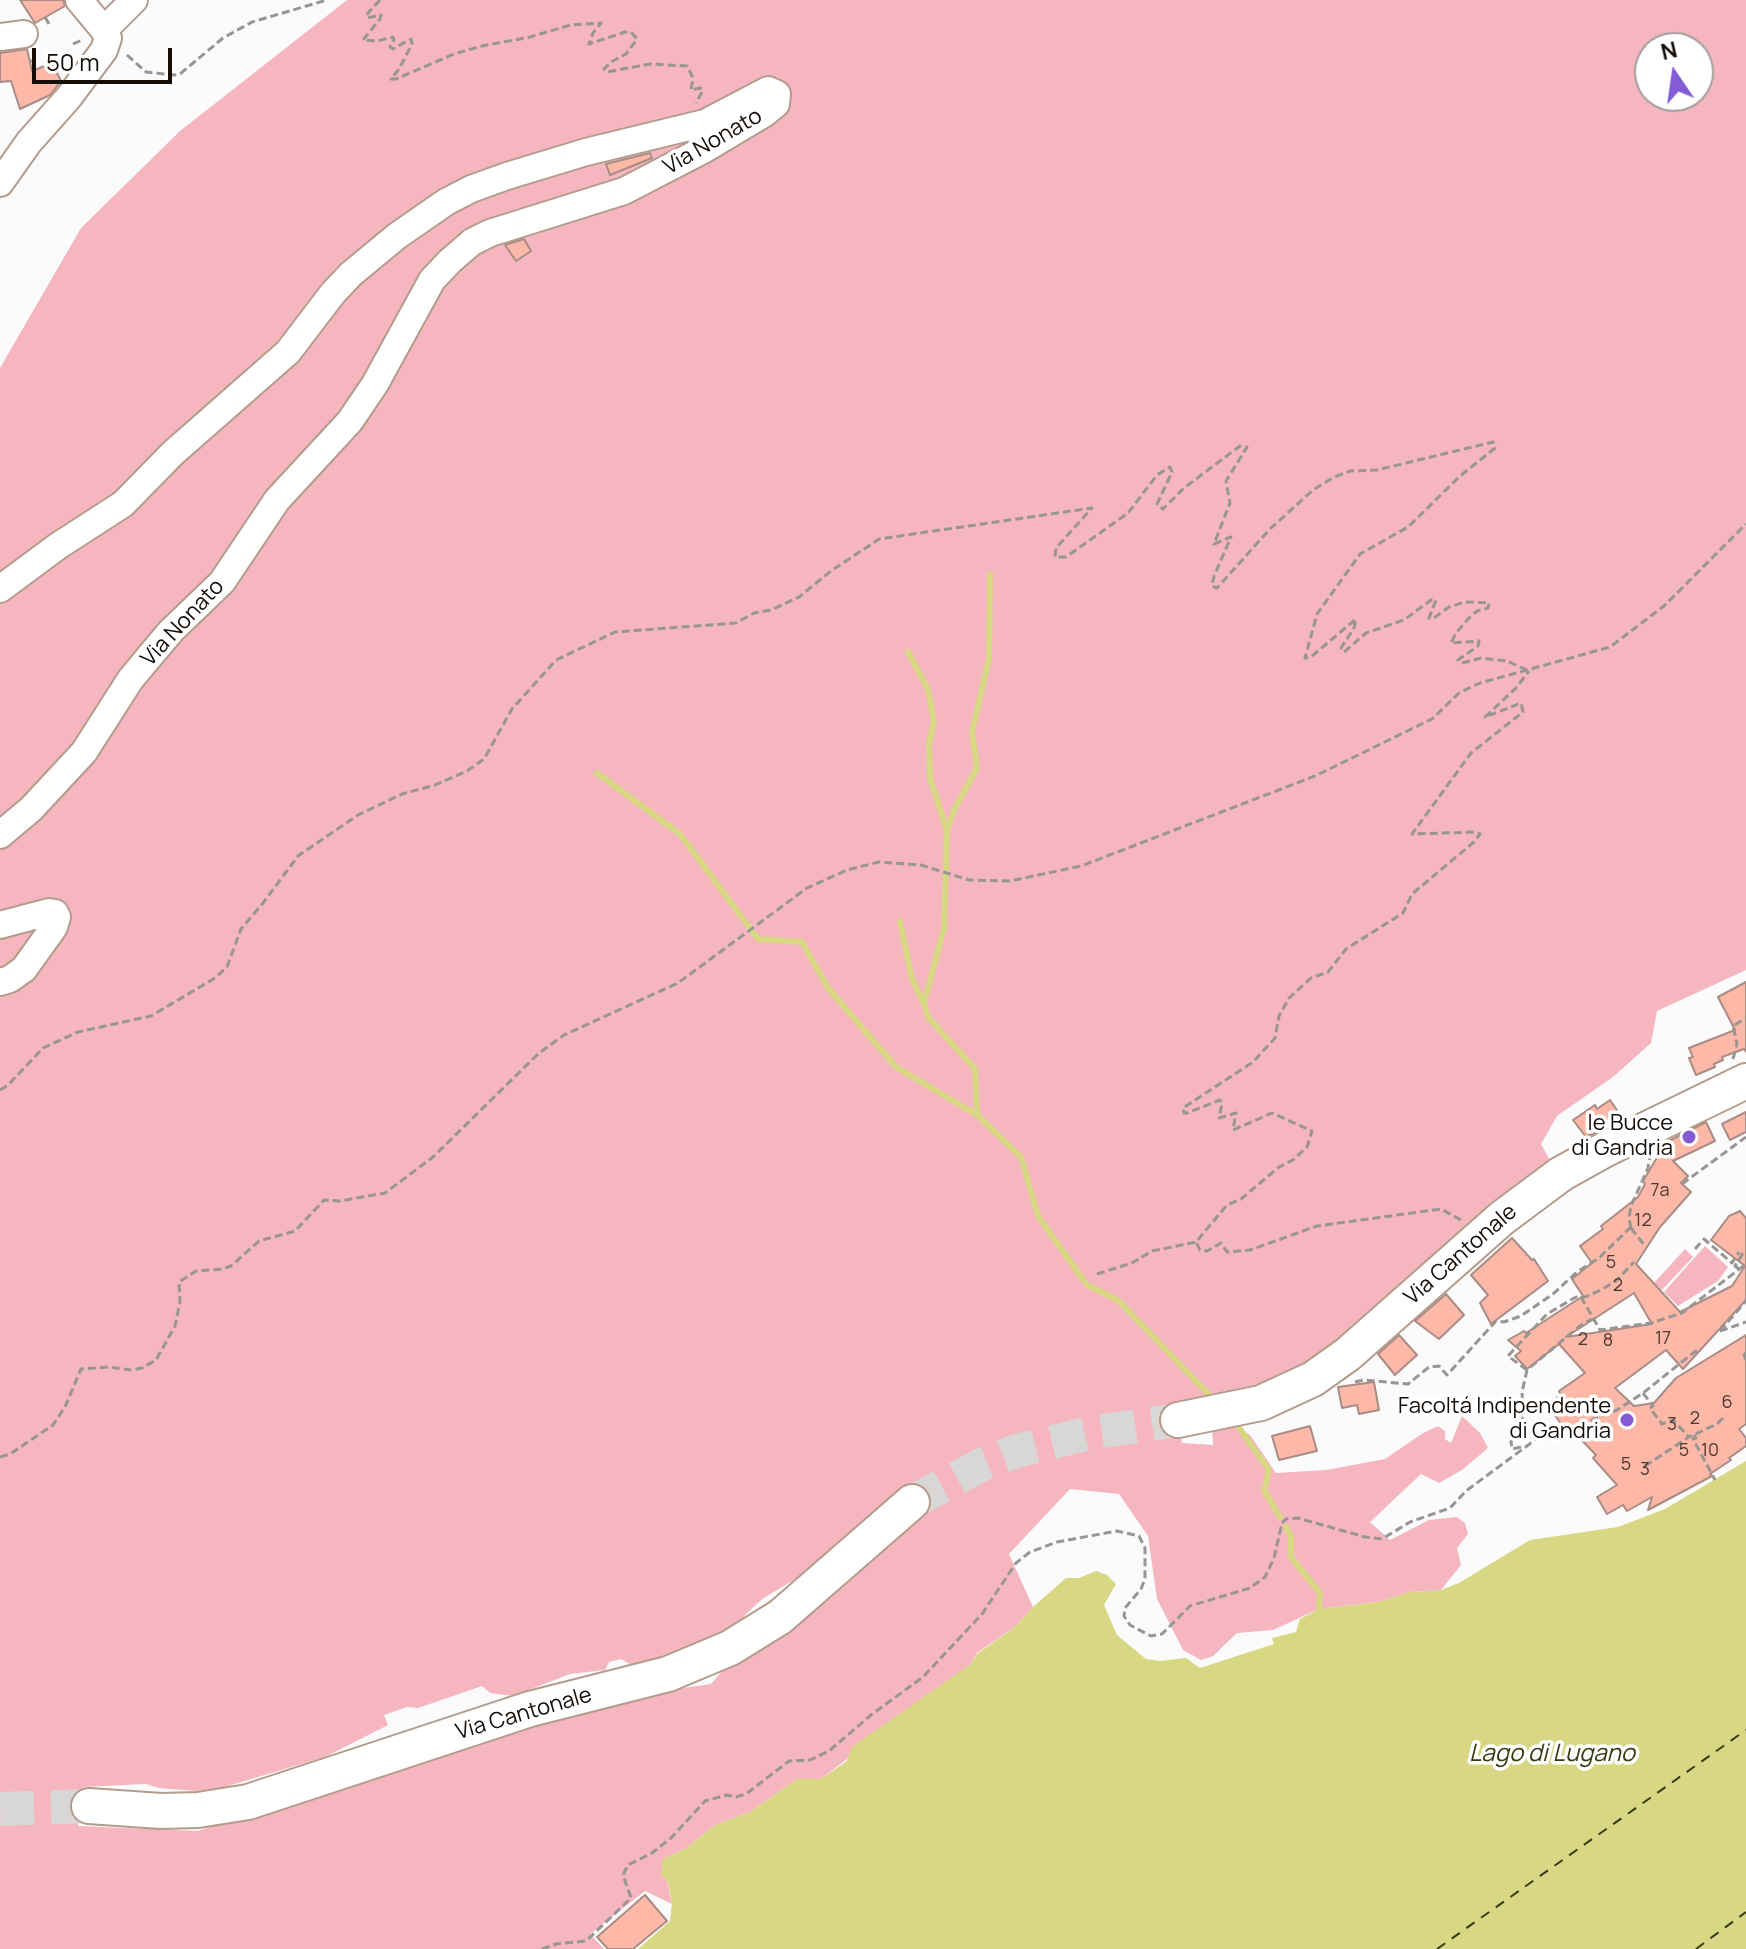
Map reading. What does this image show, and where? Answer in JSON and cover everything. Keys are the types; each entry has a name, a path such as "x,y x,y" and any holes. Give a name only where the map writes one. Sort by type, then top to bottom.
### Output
{"main road":[{"name":"Via Cantonale","path":"1178,1420 1226,1411 1298,1388 1330,1368 1502,1218 1561,1174 1746,1081"},
{"name":"Via Cantonale","path":"89,1806 161,1811 198,1810 248,1802 530,1709 668,1674 730,1648 780,1617 912,1502"}],"street":[{"path":"79,0 106,34"},
{"path":"0,183 29,142 94,65 106,34 134,0"},
{"name":"Via Nonato","path":"0,589 58,546 123,504 173,453 288,352 351,274 397,236 446,202 507,176 633,139 693,127 724,115 764,92 772,90 777,94 776,104 753,120 624,191 490,233 472,242 450,261 432,280 375,384 350,421 277,500 222,582 160,644 130,680 84,752 31,809 0,835"},
{"name":"Via Nonato","path":"0,855 31,809"},
{"path":"0,925 49,912 57,917 54,927 24,969 0,982"}],"path":[{"path":"106,34 146,72 174,75 180,74 223,38 252,22 327,0"},
{"path":"380,0 367,18 381,15 380,19 363,40 393,37 390,47 393,49 411,39 412,44 391,79 482,46 571,25 601,23 589,44 625,32 631,32 637,39 626,54 604,69 607,72 650,64 687,66 693,78 691,90 703,90 697,104 704,101 705,107 712,106 715,115 722,112 724,115"},
{"path":"45,17 49,24"},
{"path":"0,1090 43,1048 78,1032 151,1016 215,978 227,967 241,929 298,856 358,815 402,794 456,776 484,759 512,709 556,660 615,632 736,623 754,613 771,610 799,597 879,539 1092,508 1056,548 1055,557 1066,557 1128,513 1157,475 1170,467 1172,472 1157,504 1163,509 1184,488 1240,446 1247,447 1226,481 1230,503 1214,544 1231,537 1214,576 1212,586 1217,588 1270,529 1313,490 1334,477 1350,471 1377,470 1493,442 1495,448 1460,476 1408,527 1360,554 1317,614 1305,658 1311,657 1356,619 1341,648 1344,652 1366,633 1404,620 1431,600 1436,600 1429,618 1465,602 1489,603 1488,608 1477,611 1456,633 1451,643 1479,641 1478,646 1458,660 1462,663 1481,658 1507,661 1529,671"},
{"path":"0,1457 10,1454 53,1425 65,1407 81,1369 109,1367 131,1370 156,1360 175,1326 180,1302 179,1282 196,1271 231,1266 259,1241 295,1231 324,1200 340,1201 385,1193 433,1157 538,1054 564,1035 678,983 807,888 847,870 879,862 921,865 969,880 1010,881 1081,866 1315,776 1432,719 1459,693 1480,683 1610,647 1664,606 1746,524"},
{"path":"1097,1274 1132,1263 1152,1251 1196,1242 1227,1205 1241,1199 1307,1147 1312,1131 1272,1113 1233,1130 1236,1113 1219,1118 1220,1100 1187,1113 1183,1108 1253,1062 1275,1038 1279,1016 1289,998 1311,978 1328,972 1346,949 1403,913 1412,894 1474,842 1480,834 1475,832 1412,834 1471,753 1523,712 1521,703 1485,717 1529,671"},
{"path":"1682,1184 1746,1137"},
{"path":"1645,1246 1629,1218 1648,1168 1650,1154"},
{"path":"1196,1242 1204,1251 1211,1250 1219,1243 1227,1252 1250,1250 1317,1226 1441,1209 1465,1223"},
{"path":"1349,1383 1364,1380 1408,1384 1429,1367 1439,1366 1447,1375 1496,1321 1504,1322 1521,1316 1553,1294 1632,1226"},
{"path":"1695,1249 1704,1239 1732,1263 1740,1251 1743,1253 1735,1266 1739,1269"},
{"path":"1527,1370 1508,1356 1547,1314 1576,1297 1601,1290 1616,1281 1634,1262"},
{"path":"1581,1297 1600,1330 1636,1326 1682,1313 1746,1264"},
{"path":"1746,1301 1720,1331 1746,1322"},
{"path":"1528,1444 1517,1449 1512,1449 1511,1445 1523,1417 1522,1392 1527,1370 1592,1319"},
{"path":"542,1949 556,1944 586,1941 631,1898 623,1875 628,1865 652,1853 671,1838 705,1801 746,1794 789,1761 810,1760 829,1751 923,1677 982,1614 1016,1563 1030,1552 1057,1542 1117,1531 1139,1536 1145,1548 1145,1579 1125,1608 1124,1616 1130,1625 1151,1636 1162,1634 1190,1606 1250,1588 1265,1577 1286,1519 1298,1518 1382,1539 1410,1522 1450,1508 1466,1491 1539,1437 1617,1410 1697,1350"},
{"path":"1746,1353 1746,1360"},
{"path":"1643,1393 1662,1424 1673,1420 1696,1438 1693,1439 1715,1480"},
{"path":"1645,1466 1691,1436 1717,1424 1726,1415"}],"shaded area":[{"path":"347,0 1746,0 1746,970 1657,1011 1651,1043 1613,1077 1557,1116 1541,1144 1553,1166 1331,1352 1263,1386 1174,1404 1182,1443 1213,1445 1212,1427 1234,1425 1250,1435 1276,1473 1326,1470 1385,1459 1438,1426 1445,1431 1445,1439 1451,1443 1462,1416 1480,1433 1488,1448 1462,1470 1439,1483 1421,1474 1370,1522 1390,1540 1429,1520 1457,1517 1465,1523 1468,1534 1457,1548 1461,1565 1441,1590 1410,1592 1378,1602 1319,1609 1273,1630 1237,1633 1213,1656 1201,1660 1183,1650 1157,1599 1148,1536 1119,1494 1070,1489 1009,1554 1033,1607 1015,1627 977,1653 971,1664 821,1779 797,1779 750,1812 715,1825 685,1849 663,1859 672,1904 645,1891 590,1934 604,1949 0,1949 0,368 81,228 180,131","holes":["872,1516 711,1684 656,1692 535,1722 198,1831 78,1826 83,1787 146,1784 195,1791 221,1788 325,1757 388,1725 384,1715 407,1707 418,1708 482,1686 490,1693 513,1696 570,1674 605,1670 609,1662 621,1659 631,1665 662,1658 745,1627 744,1616 762,1599 799,1577"]},
{"path":"1705,1246 1728,1267 1718,1281 1678,1306 1664,1292"},
{"path":"1685,1249 1693,1257 1662,1290 1654,1283"}],"water":[{"name":"Lago di Lugano","path":"1746,1461 1746,1949 638,1949 670,1921 672,1903 668,1882 661,1875 663,1859 685,1849 715,1825 750,1812 797,1779 821,1779 847,1761 852,1747 971,1664 977,1654 1015,1627 1066,1578 1079,1578 1096,1571 1107,1575 1116,1584 1104,1605 1117,1635 1146,1659 1186,1658 1200,1668 1274,1644 1272,1638 1296,1632 1300,1619 1319,1609 1378,1602 1410,1592 1441,1590 1459,1583 1530,1540 1618,1527 1665,1509"}],"building":[{"path":"20,0 63,0 65,6 35,23"},
{"path":"27,49 32,71 52,63 61,81 50,95 20,109 11,81 0,82 0,53"},
{"path":"650,153 652,158 610,175 606,164"},
{"path":"524,239 531,251 516,261 505,245"},
{"path":"1746,982 1746,1052 1744,1049 1722,1057 1723,1060 1714,1064 1715,1067 1696,1075 1689,1058 1693,1057 1689,1048 1735,1030 1718,997"},
{"path":"1610,1100 1623,1119 1586,1137 1573,1120 1595,1105 1597,1109"},
{"path":"1746,1112 1746,1132 1730,1140 1722,1124"},
{"path":"1706,1122 1715,1141 1673,1161 1688,1176 1681,1183 1691,1192 1660,1227 1636,1264 1680,1312 1732,1286 1745,1266 1711,1240 1729,1216 1740,1211 1746,1218 1746,1300 1683,1369 1666,1350 1615,1388 1634,1406 1654,1403 1676,1378 1746,1335 1746,1424 1739,1429 1746,1438 1746,1446 1710,1474 1712,1476 1648,1510 1652,1497 1627,1511 1623,1505 1607,1514 1597,1497 1617,1485 1593,1458 1596,1455 1567,1425 1564,1428 1547,1404 1561,1395 1559,1391 1585,1373 1559,1344 1527,1369 1515,1356 1521,1351 1508,1340 1524,1331 1526,1333 1583,1296 1572,1279 1592,1263 1580,1246 1638,1197 1645,1184 1643,1181 1661,1151 1659,1146","holes":["1634,1293 1652,1324 1566,1337"]},
{"path":"1512,1238 1534,1259 1548,1281 1491,1324 1480,1303 1488,1295 1471,1275"},
{"path":"1446,1294 1464,1315 1439,1339 1415,1321"},
{"path":"1399,1335 1417,1355 1395,1375 1378,1354"},
{"path":"1374,1382 1379,1410 1359,1414 1357,1405 1342,1408 1338,1387"},
{"path":"1310,1426 1317,1451 1279,1460 1272,1436"},
{"path":"645,1895 667,1921 633,1949 608,1949 597,1937"}],"waterway":[{"path":"947,830 977,768 972,732 989,659 990,575"},
{"path":"908,652 928,689 934,722 929,743 930,778 947,831 944,928 924,1003 928,1017 975,1069 977,1115"},
{"path":"597,773 680,834 758,939 802,942 828,988 896,1067 977,1115 1021,1157 1038,1216 1087,1285 1118,1300 1216,1402"},
{"path":"900,921 912,979 923,1002"},
{"path":"1235,1422 1269,1470 1264,1490 1280,1517"},
{"path":"1286,1527 1291,1537 1291,1557 1320,1593 1319,1609"}],"ferry route":[{"path":"1437,1949 1746,1730"},
{"path":"1696,1949 1746,1912"}],"tunnel":[{"path":"912,1502 983,1464 1016,1451 1089,1433 1178,1420"},
{"path":"0,1809 89,1806"}],"place":[{"name":"le Bucce di Gandria","path":"1689,1137"},
{"name":"Facoltá Indipendente di Gandria","path":"1627,1420"}]}
